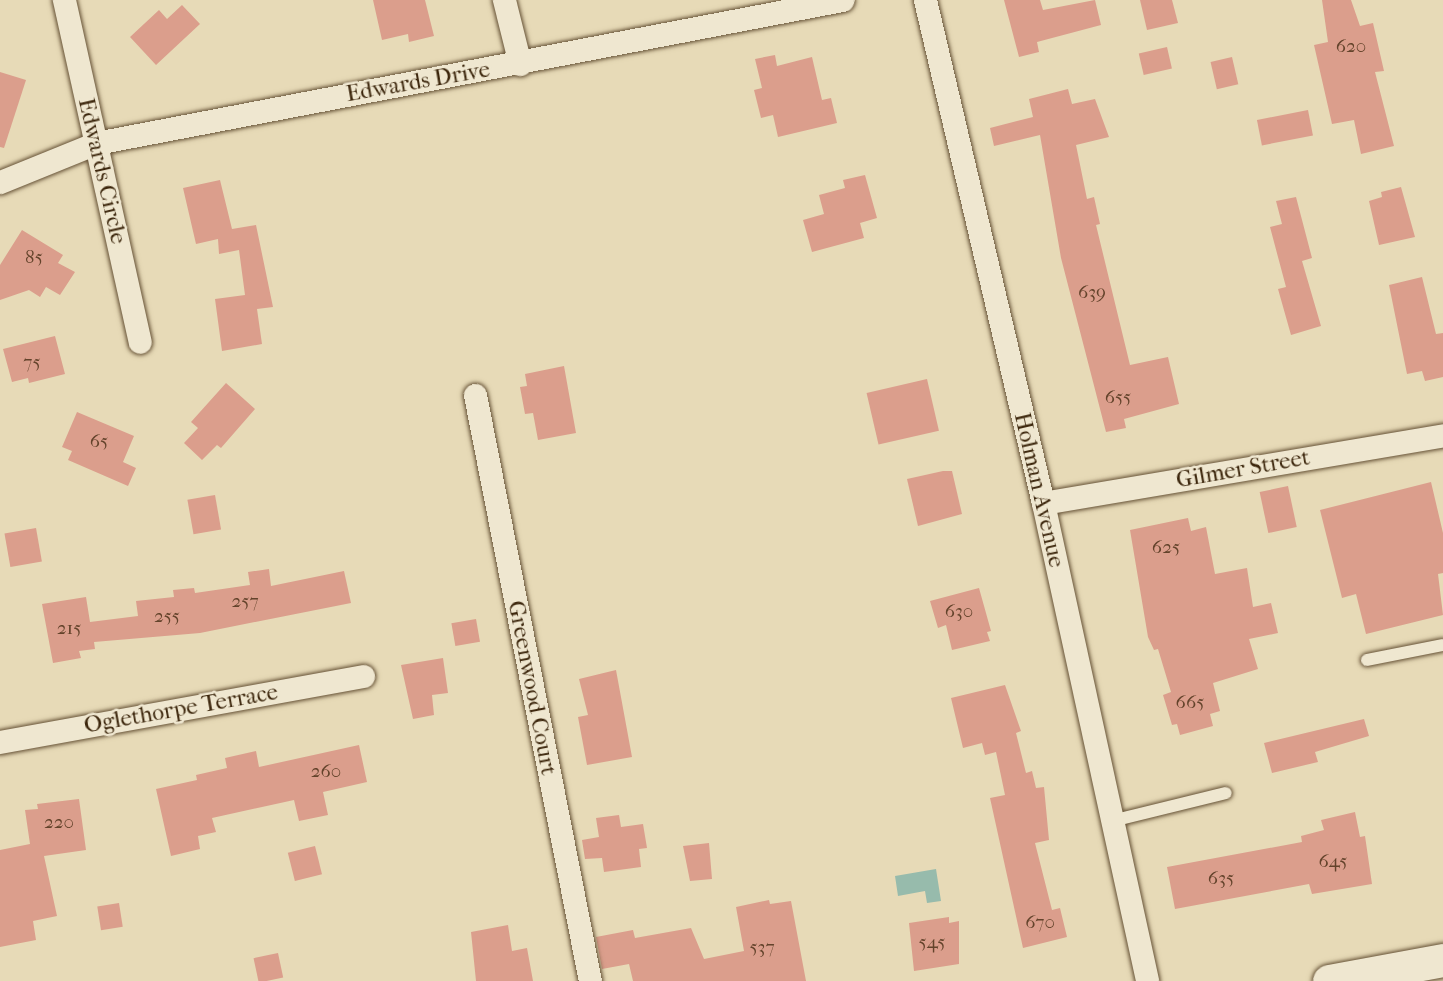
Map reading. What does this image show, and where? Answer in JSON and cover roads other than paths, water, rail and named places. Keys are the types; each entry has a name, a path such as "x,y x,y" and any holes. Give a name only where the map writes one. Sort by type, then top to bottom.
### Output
{"main road":[{"path":"1329,981 1443,960"}],"street":[{"name":"Edwards Circle","path":"64,0 140,342"},
{"path":"504,0 520,64"},
{"name":"Edwards Drive","path":"0,182 96,143 520,64 842,0"},
{"name":"Holman Avenue","path":"925,0 1043,503 1147,981"},
{"name":"Greenwood Court","path":"475,395 590,981"},
{"name":"Gilmer Street","path":"1043,503 1443,435"},
{"name":"Oglethorpe Terrace","path":"0,742 363,676"}],"lane":[{"path":"1367,660 1443,645"},
{"path":"1112,821 1226,793"}]}
